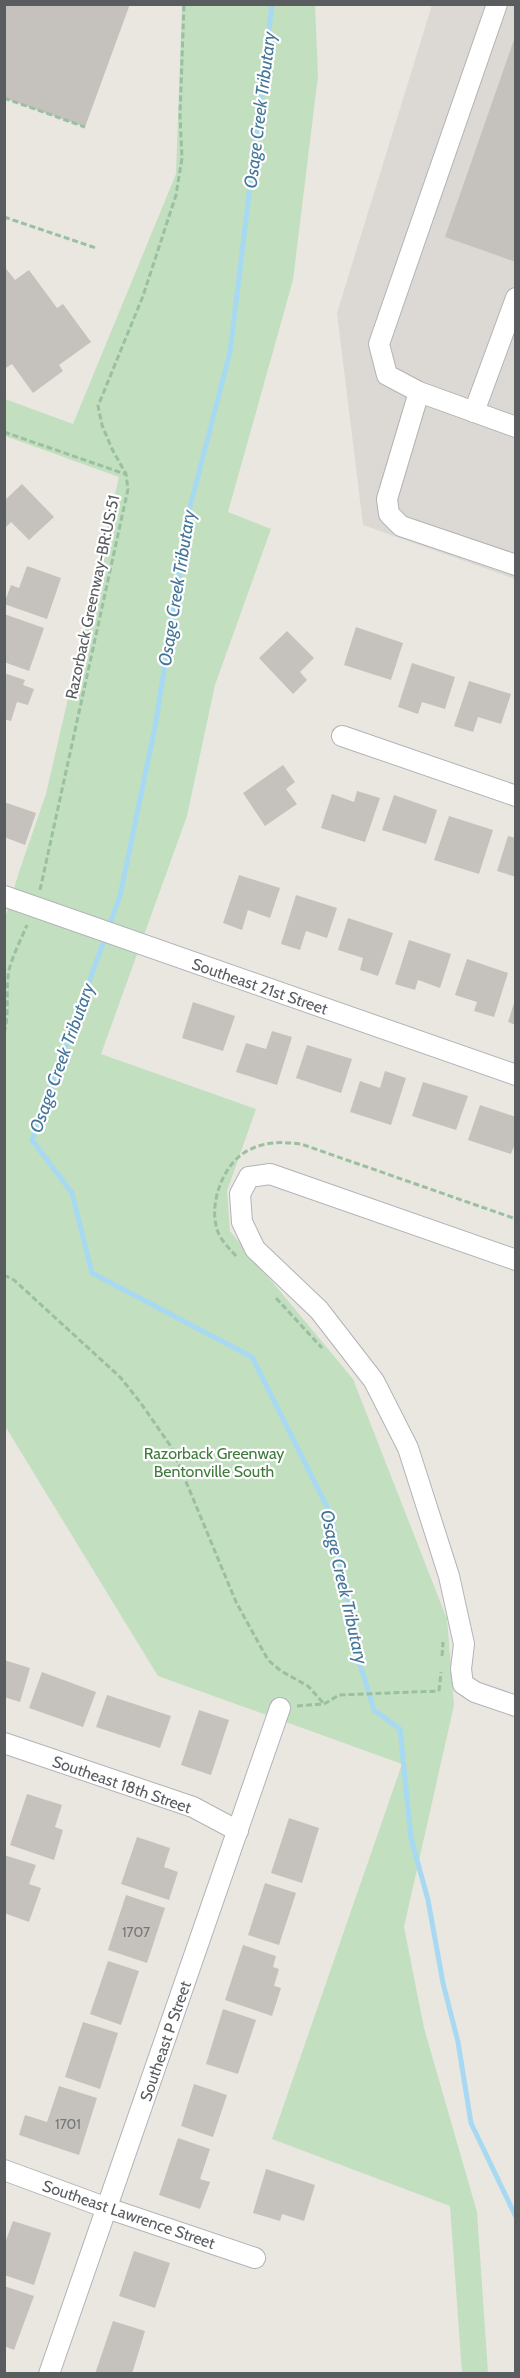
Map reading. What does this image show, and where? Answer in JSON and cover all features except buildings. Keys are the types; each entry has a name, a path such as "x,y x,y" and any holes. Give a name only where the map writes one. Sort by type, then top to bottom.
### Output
{"street":[{"path":"497,4 379,344 387,375 419,392 516,427"},
{"path":"474,412 516,298"},
{"path":"419,392 387,499 389,514 401,526 516,565"},
{"path":"342,736 516,796"},
{"name":"Southeast 21st Street","path":"4,896 516,1075"},
{"path":"516,1260 270,1174 249,1177 240,1194 242,1222 255,1249 319,1310 374,1381 408,1448 449,1576 464,1644 461,1669 463,1684 476,1692 516,1706"},
{"name":"Southeast P Street","path":"49,2373 280,1708"},
{"name":"Southeast 18th Street","path":"4,1743 193,1807 238,1831"},
{"name":"Southeast Lawrence Street","path":"4,2170 255,2258"}],"path":[{"name":"Razorback Greenway-BR:US:51","path":"41,887 128,489 126,474 102,425 98,406 143,296 176,195 182,158 180,116 184,4"},
{"path":"4,98 85,127"},
{"path":"4,218 96,248"},
{"path":"4,432 126,474"},
{"path":"4,1033 8,1018 9,968 29,920"},
{"path":"4,1275 14,1280 120,1377 140,1402 172,1448 236,1602 268,1660 281,1671 308,1686 324,1704"},
{"path":"280,1708 324,1704 339,1695 439,1691"}],"shaded area":[{"path":"432,5 515,5 515,579 363,525 337,313"}],"green space":[{"name":"Razorback Greenway Bentonville South","path":"182,5 315,5 318,76 293,280 228,512 271,529 215,685 187,816 101,1054 256,1109 227,1191 230,1231 353,1379 447,1619 454,1705 404,1927 424,2028 477,2212 488,2373 462,2373 450,2206 272,2139 402,1764 158,1676 5,1426 4,922 46,794 119,477 5,436 5,399 73,424 176,174"}],"waterway":[{"name":"Osage Creek Tributary","path":"272,4 230,352 190,507 155,727 120,896 32,1140 72,1193 92,1273 252,1357 331,1515 360,1664 374,1710 400,1729 411,1838 428,1900 443,1983 458,2042 471,2123 516,2217"}]}
